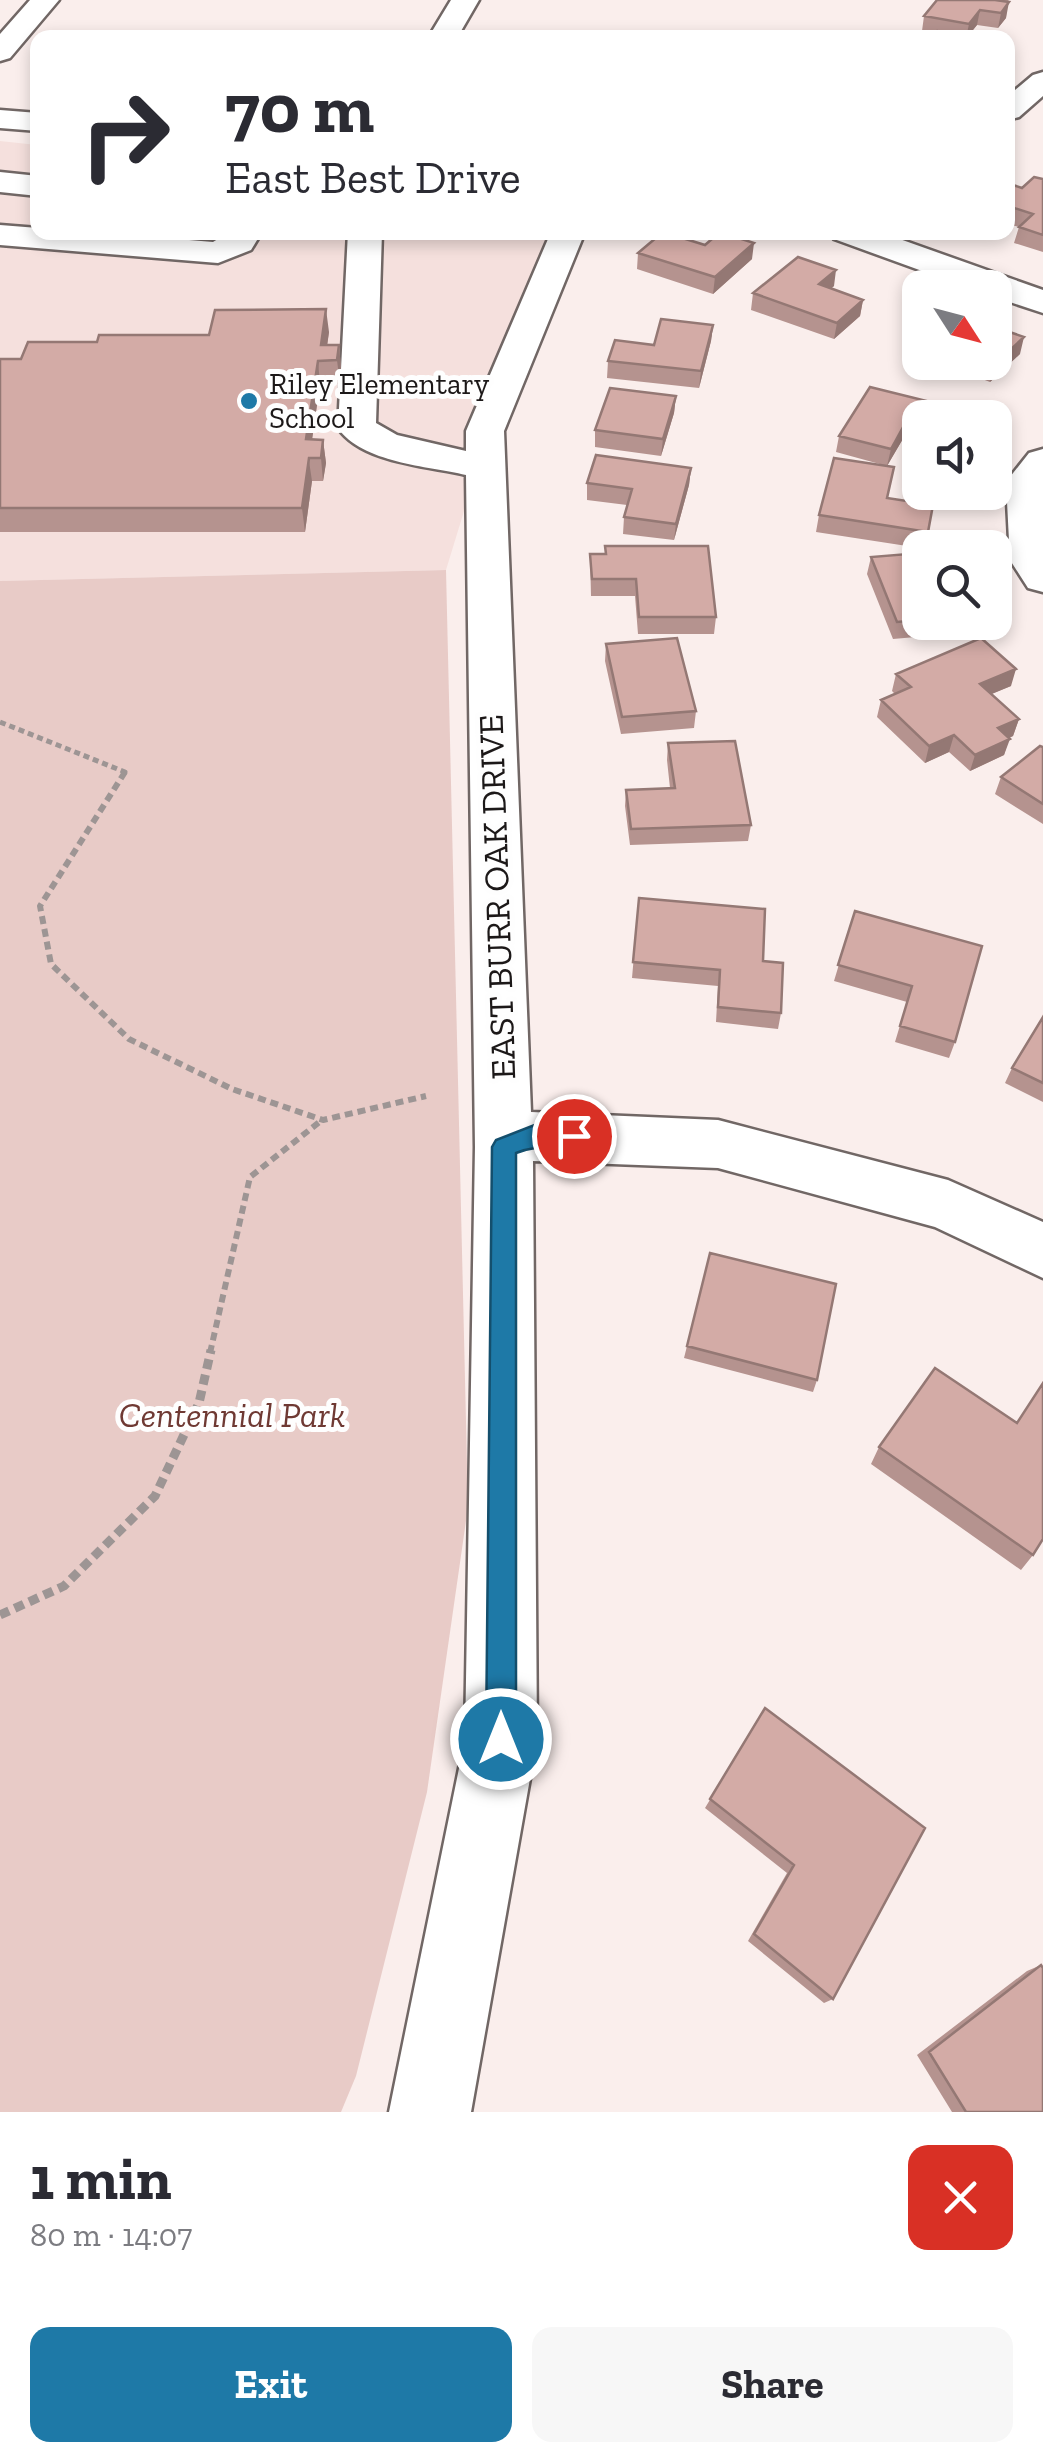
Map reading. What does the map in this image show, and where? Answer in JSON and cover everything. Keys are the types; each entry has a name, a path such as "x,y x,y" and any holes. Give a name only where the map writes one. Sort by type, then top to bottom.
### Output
{"street":[{"path":"0,52 45,0"},
{"path":"447,30 465,0"},
{"path":"1015,105 1043,81"},
{"path":"0,119 30,121"},
{"path":"0,182 30,185"},
{"path":"0,235 30,237"},
{"path":"61,240 218,253 240,240"},
{"path":"365,240 357,428 384,444 486,468"},
{"name":"EAST BURR OAK DRIVE","path":"430,2112 501,1739 504,1147 485,431 565,240"},
{"path":"875,240 1043,302"},
{"path":"1043,462 1026,482 1031,560 1043,579"},
{"path":"504,1147 537,1134 718,1144 948,1206 1043,1252"}],"path":[{"path":"0,722 125,772 40,906 51,964 129,1038 232,1088 323,1120"},
{"path":"0,1616 64,1586 156,1496 199,1402 250,1177 323,1120 426,1096"}],"shaded area":[{"name":"Riley Elementary School","path":"0,141 30,144 30,240 547,240 446,570 0,581"}],"green space":[{"name":"Centennial Park","path":"446,570 468,1507 427,1792 356,2076 341,2112 0,2112 0,581"}],"building":[{"path":"937,0 1009,2 1001,13 980,10 969,24 924,16"},
{"path":"1034,177 1043,179 1043,235 1019,227 1033,214 1015,208 1015,186 1022,188"},
{"path":"653,240 689,240 705,245 711,240 754,243 715,277 638,253"},
{"path":"798,257 836,270 819,284 863,300 837,323 753,293"},
{"path":"326,309 321,345 339,345 337,360 318,361 306,439 323,440 321,458 309,458 302,508 0,508 0,359 21,359 28,342 97,342 99,335 209,335 215,310"},
{"path":"661,319 713,325 701,371 608,361 615,340 654,345"},
{"path":"1012,333 1024,337 1012,348"},
{"path":"870,387 923,400 902,400 902,429 891,449 839,436"},
{"path":"610,388 676,396 663,439 595,430"},
{"path":"596,455 691,468 676,524 624,517 632,489 587,483"},
{"path":"834,458 894,467 887,498 902,500 902,510 932,510 928,530 819,515"},
{"path":"605,546 708,546 716,617 639,617 636,579 592,579 590,554 606,554"},
{"path":"902,554 902,622 897,622 871,557"},
{"path":"677,638 696,711 622,717 606,644"},
{"path":"983,640 1016,669 980,684 1019,719 998,728 1010,739 975,755 954,735 929,746 881,700 911,687 896,674"},
{"path":"735,741 751,825 631,829 626,790 675,788 668,743"},
{"path":"1043,747 1043,804 1001,777"},
{"path":"639,898 765,909 763,961 783,963 781,1013 718,1007 720,970 633,962"},
{"path":"855,911 982,946 955,1042 900,1026 912,986 838,965"},
{"path":"1043,1017 1043,1083 1012,1068"},
{"path":"710,1253 836,1284 817,1380 687,1346"},
{"path":"935,1368 1017,1423 1043,1383 1043,1539 1033,1555 879,1447"},
{"path":"765,1708 925,1828 833,1999 754,1934 794,1865 710,1799"},
{"path":"1041,1965 1043,2112 966,2112 929,2052"}],"place":[{"name":"Riley Elementary School","path":"249,401"}],"route":[{"path":"501,1739 504,1147 537,1134 574,1136"}]}
